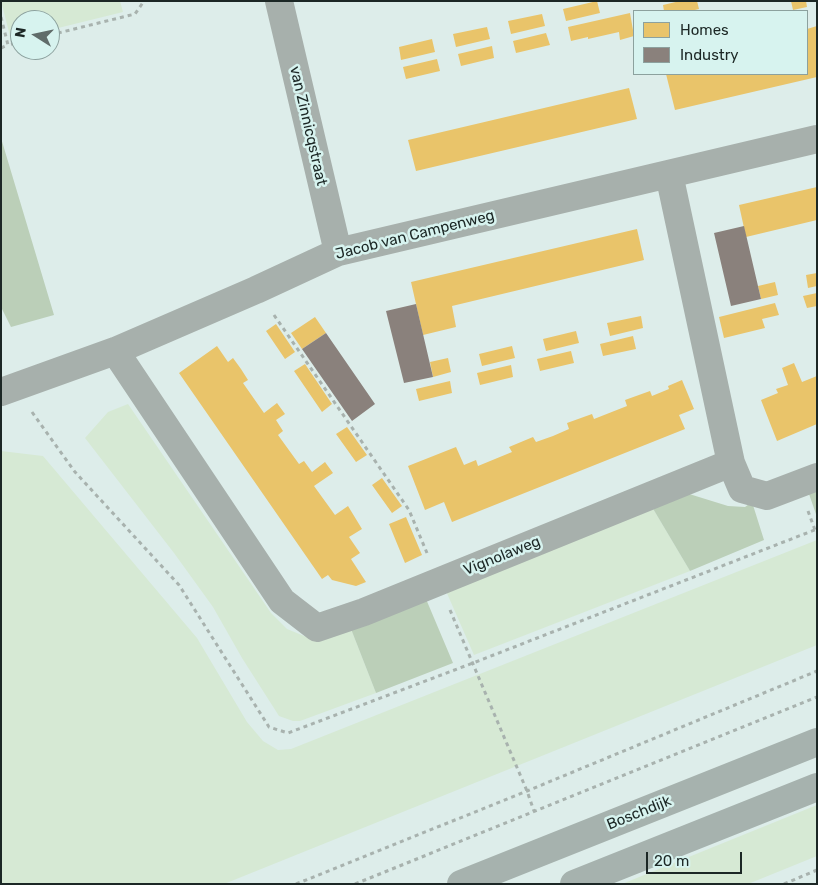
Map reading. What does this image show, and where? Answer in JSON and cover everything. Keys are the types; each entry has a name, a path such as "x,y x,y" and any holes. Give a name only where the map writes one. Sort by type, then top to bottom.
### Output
{"main road":[{"name":"Boschdijk","path":"462,884 817,742"},
{"path":"574,884 817,787"}],"street":[{"name":"van Zinnicqstraat","path":"279,1 338,252"},
{"name":"Jacob van Campenweg","path":"8,390 115,351 338,252 817,139"},
{"path":"670,174 731,463 742,489 767,496 817,477"},
{"name":"Vignolaweg","path":"115,351 282,601 317,628 364,612 731,463"}],"path":[{"path":"60,33 135,14 144,1"},
{"path":"1,18 8,45 1,48"},
{"path":"256,290 409,510 534,811"},
{"path":"8,390 75,472 179,585 269,727 288,733 817,529"},
{"path":"296,884 817,671"},
{"path":"355,884 817,697"},
{"path":"784,884 817,870"}],"green space":[{"path":"1,1 120,1 123,12 60,28 60,10 10,10 10,36"},
{"path":"1,138 54,315 11,327 1,307"},
{"path":"128,404 271,613 287,629 309,638 351,629 376,693 300,721 293,721 279,716 242,658 213,607 174,553 85,438 108,412"},
{"path":"1,451 43,456 197,638 247,722 263,741 278,750 291,749 817,540 817,645 224,884 1,884"},
{"path":"817,491 817,517 809,494"},
{"path":"686,493 728,506 745,507 752,502 764,540 690,571 652,507"},
{"path":"652,507 690,571 474,655 446,591"},
{"path":"426,599 453,663 376,693 351,629"},
{"path":"817,805 817,856 748,884 622,884"}],"building: Homes":[{"path":"597,1 600,13 566,21 563,9"},
{"path":"680,1 697,1 699,9 664,10 663,5"},
{"path":"791,1 806,1 807,7 793,10"},
{"path":"630,13 633,36 620,40 619,32 571,41 568,27"},
{"path":"542,14 545,26 511,34 508,21"},
{"path":"817,26 817,77 675,110 666,75 808,75 808,29"},
{"path":"487,27 490,39 456,47 453,34"},
{"path":"546,33 550,45 516,53 513,41"},
{"path":"432,39 435,52 401,60 399,47"},
{"path":"492,46 494,58 461,66 458,54"},
{"path":"437,59 440,71 406,79 403,67"},
{"path":"629,88 637,119 416,171 408,140"},
{"path":"817,187 817,220 746,237 739,205"},
{"path":"637,229 644,260 452,306 456,327 423,335 411,282"},
{"path":"817,273 817,286 808,288 806,275"},
{"path":"775,282 778,295 761,299 758,286"},
{"path":"817,293 817,306 807,308 803,296"},
{"path":"775,303 779,315 762,319 765,328 724,338 719,317"},
{"path":"641,316 643,328 610,336 607,323"},
{"path":"315,317 326,333 302,349 291,333"},
{"path":"276,324 295,352 285,359 266,331"},
{"path":"576,331 579,343 546,351 543,339"},
{"path":"633,336 636,349 603,356 600,344"},
{"path":"217,346 228,362 233,358 241,369 248,380 243,383 264,413 277,403 285,414 276,420 283,431 278,435 299,464 304,461 312,472 325,462 333,473 314,486 335,515 348,506 362,529 349,537 360,553 351,559 366,582 356,586 332,580 328,575 322,579 179,373"},
{"path":"512,346 515,358 482,366 479,354"},
{"path":"571,351 574,363 540,371 537,359"},
{"path":"448,358 451,372 433,377 430,362"},
{"path":"794,363 802,382 817,376 817,424 777,441 761,400 778,393 776,389 788,385 782,368"},
{"path":"305,364 332,404 322,412 294,371"},
{"path":"511,365 513,377 480,385 477,373"},
{"path":"682,380 694,409 679,415 685,429 452,522 444,502 425,510 408,466 456,447 464,465 476,460 478,466 512,452 509,447 533,437 536,442 553,436 569,429 567,423 592,414 594,419 627,406 625,400 650,391 652,396 669,389 668,386"},
{"path":"450,381 452,393 419,401 416,389"},
{"path":"347,427 367,455 356,462 336,434"},
{"path":"382,478 402,506 392,513 372,485"},
{"path":"406,517 422,555 405,563 389,524"}],"building: Industry":[{"path":"744,226 761,299 731,306 714,233"},
{"path":"416,304 433,377 404,383 386,311"},
{"path":"326,333 375,404 352,421 302,349"}]}
